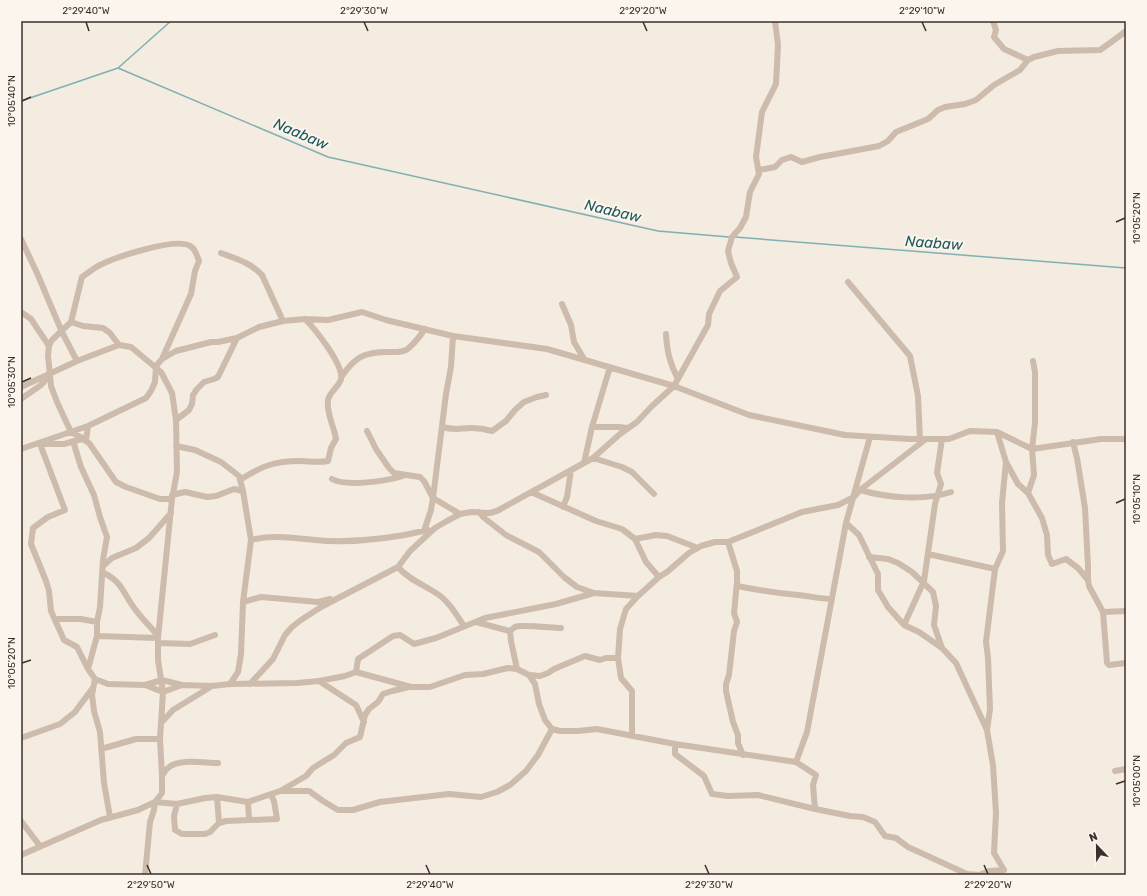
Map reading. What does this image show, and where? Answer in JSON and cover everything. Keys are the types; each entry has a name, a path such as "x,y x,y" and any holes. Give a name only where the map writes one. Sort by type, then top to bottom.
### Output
{"street":[{"path":"250,684 273,659 285,635 292,627 322,607 398,567 410,551 435,528 460,514 471,512 490,513 497,511 593,458 674,386 708,325 709,314 720,291 737,276 731,263 728,251 732,237 740,228 746,217 750,192 759,174 756,157 762,112 776,84 778,45 775,21"},
{"path":"993,21 996,30 994,37 1004,49 1028,60"},
{"path":"759,170 775,167 782,160 791,157 802,162 820,157 879,146 888,141 896,132 928,119 938,110 976,100 994,85 1020,70 1028,60 1058,51 1100,50 1126,31"},
{"path":"21,239 62,332 77,361"},
{"path":"21,449 88,426 146,398 155,382 156,366 162,359 191,294 195,271 200,261 192,246 187,244 160,245 100,265 82,276 71,322 62,332 57,335 49,346"},
{"path":"221,253 248,263 257,270 262,276 282,321"},
{"path":"848,282 910,356 918,396 923,439"},
{"path":"562,304 571,325 574,342 584,359"},
{"path":"21,312 32,319 49,346 51,386 71,432 89,443 116,482 126,487 160,498 172,497 185,492 207,497 216,496 234,489 243,491"},
{"path":"162,359 176,351 211,342 237,338 259,327 282,321 305,319 328,320 362,312 386,320 453,336 547,349 610,366 674,386 749,414 845,435 949,439 970,431 997,432 1032,449 1073,442 1126,438"},
{"path":"305,319 331,352 342,376"},
{"path":"71,322 83,326 103,328 110,333 119,345"},
{"path":"240,480 258,468 271,464 301,461 322,463 328,461 331,448 336,439 328,409 328,399 331,393 339,385 342,376 354,361 368,353 398,353 405,351 413,345 425,329"},
{"path":"666,334 667,351 672,368 678,380"},
{"path":"424,531 431,510 433,498 446,394 451,367 453,336"},
{"path":"176,420 189,410 192,404 193,394 197,389 204,382 218,377 237,338"},
{"path":"21,387 77,361 119,345 131,347 156,366 161,372 172,393 176,420 177,472 172,497 158,639 158,660 163,692 160,739 162,793 155,802 148,833 145,875"},
{"path":"1028,493 1034,475 1032,449 1036,400 1033,361"},
{"path":"584,463 592,427 610,366"},
{"path":"21,399 41,386 50,374"},
{"path":"442,427 452,430 482,428 492,431 506,421 524,402 546,395"},
{"path":"86,440 88,426"},
{"path":"592,427 618,426 628,428"},
{"path":"367,431 376,449 394,473 420,478 433,498 460,514"},
{"path":"997,432 1006,462 1018,484 1028,493 1042,518 1047,535 1048,555 1052,564 1066,559 1078,568 1088,580"},
{"path":"796,762 807,732 846,523 870,437"},
{"path":"632,736 632,691 621,678 618,658 620,629 626,609 638,596 659,577 668,572 698,548 715,542 728,542 779,522 789,516 838,505 854,497 860,490 923,439"},
{"path":"904,625 923,582 935,504 941,484 937,473 942,439"},
{"path":"21,444 53,445 86,440"},
{"path":"73,441 81,467 94,495 107,537 103,569 102,597 97,622 97,636 88,669"},
{"path":"1073,442 1085,508 1088,580 1089,586 1103,612 1107,663 1109,665 1126,663"},
{"path":"40,444 65,510 48,517 33,528 31,540 32,549 46,580 49,591 51,611 64,640 77,647 95,679 108,684 145,685 162,680 182,685 212,686 319,681 345,676 356,672 411,687"},
{"path":"176,446 195,450 221,462 235,472 240,480 243,491 251,540 243,602 241,654 238,672 230,684"},
{"path":"593,458 622,466 632,472 654,494"},
{"path":"987,730 990,709 986,632 991,610 996,569 1004,551 1002,503 1006,462"},
{"path":"563,507 567,497 572,470"},
{"path":"332,479 339,482 353,483 392,479 408,475"},
{"path":"860,490 901,497 937,496 951,492"},
{"path":"531,492 596,521 622,530 635,539 646,562 659,577"},
{"path":"479,512 483,517 506,535 539,552 577,587 594,593 638,596"},
{"path":"103,569 112,558 136,548 152,534 171,513"},
{"path":"675,744 675,754 704,776 712,794 728,796 758,795 816,809 863,817 875,822 885,836 896,838 908,847 967,874 979,875 990,871 1004,870 994,853 996,813 993,765 987,730 956,663 942,648 919,632 904,625 888,606 878,590 878,574 859,534 846,523"},
{"path":"251,540 258,538 279,537 329,541 385,539 435,528"},
{"path":"635,539 656,535 667,536 698,548"},
{"path":"728,542 737,571 734,613 737,622 734,631 726,691 733,722 738,735 738,743 743,755"},
{"path":"928,554 996,569"},
{"path":"869,557 888,559 898,563 912,572 933,592 936,606 934,625 942,648"},
{"path":"398,567 405,575 437,593 447,603 464,626"},
{"path":"103,569 120,583 136,611 158,639"},
{"path":"736,586 821,599 832,599"},
{"path":"356,672 358,659 393,636 400,635 414,644 436,638 464,626 496,616 556,604 594,593"},
{"path":"243,602 261,597 318,602 340,597"},
{"path":"1103,612 1126,610"},
{"path":"54,619 81,619 97,622"},
{"path":"475,622 510,631"},
{"path":"510,631 516,626 524,625 561,628"},
{"path":"510,631 517,668"},
{"path":"97,636 158,639 190,644 215,635"},
{"path":"21,855 110,817 138,810 155,802 177,804 217,797 248,802 271,795 306,776 313,768 334,756 346,743 360,736 369,709 378,702 383,694 392,691 411,687 430,687 465,675 483,674 508,668 517,668 529,675 540,676 585,656 600,660 606,658 618,658"},
{"path":"529,675 535,684 539,704 545,720 552,729 560,731 578,731 597,729 675,744 796,762 816,775 813,785 816,809"},
{"path":"95,679 92,695 94,711 100,732 105,789 110,817"},
{"path":"319,681 356,705 364,722"},
{"path":"145,685 163,692 182,685"},
{"path":"161,723 173,710 212,686"},
{"path":"21,738 60,724 75,712 92,689"},
{"path":"280,791 309,791 322,801 338,810 353,810 380,802 449,794 481,797 497,792 510,785 526,771 538,755 552,729"},
{"path":"101,749 136,739 160,739"},
{"path":"162,776 168,768 177,763 191,761 218,762"},
{"path":"1115,771 1126,769"},
{"path":"177,804 174,816 175,830 182,834 205,834 210,832 219,823 226,821 277,819 274,801 271,795"},
{"path":"217,797 219,823"},
{"path":"248,802 249,820"},
{"path":"21,821 40,846"}],"waterway":[{"path":"21,101 118,68 171,21"},
{"name":"Naabaw","path":"118,68 328,157 658,231 729,237"},
{"name":"Naabaw","path":"735,237 1126,268"}]}
